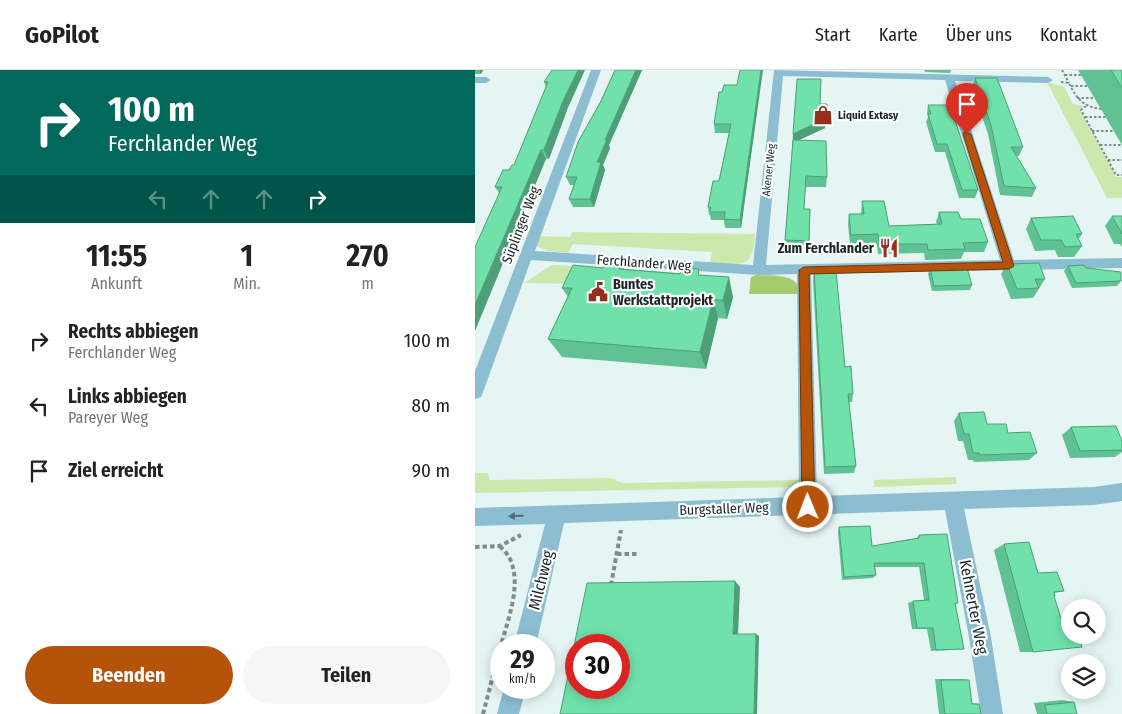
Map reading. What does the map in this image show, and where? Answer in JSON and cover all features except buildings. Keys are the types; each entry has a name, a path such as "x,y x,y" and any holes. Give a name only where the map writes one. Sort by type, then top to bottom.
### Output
{"street":[{"name":"Süplinger Weg","path":"475,392 597,70"},
{"path":"779,71 1048,80"},
{"name":"Akener Weg","path":"759,270 779,71"},
{"path":"949,77 1009,266"},
{"name":"Ferchlander Weg","path":"527,255 759,270 1122,263"},
{"path":"804,270 808,507"},
{"name":"Burgstaller Weg","path":"475,517 1094,496 1122,492"},
{"name":"Kehnerter Weg","path":"953,501 980,637 992,714"},
{"name":"Milchweg","path":"528,634 557,515"},
{"path":"508,714 512,699"}],"path":[{"path":"1062,70 1079,102 1093,109 1112,109"},
{"path":"1065,75 1081,75"},
{"path":"1048,80 1069,83"},
{"path":"1071,86 1088,86"},
{"path":"1077,98 1095,98"},
{"path":"1086,106 1081,110 1116,175 1122,175"},
{"path":"1085,117 1106,117"},
{"path":"1092,131 1114,131"},
{"path":"1100,145 1122,145"},
{"path":"1108,160 1122,160"},
{"path":"610,588 621,528"},
{"path":"500,546 510,559 514,583 511,610 504,634"},
{"path":"617,554 639,554"},
{"path":"483,714 490,687"}],"green space":[{"path":"1047,82 1064,87 1073,104 1084,106 1080,110 1116,177 1122,177 1122,198 1107,198"},
{"path":"572,232 755,234 752,254 744,263 738,264 710,263 712,252 573,244 568,253 548,251 536,244 539,236 570,237"},
{"path":"552,265 580,266 574,284 524,283"},
{"path":"756,275 790,279 799,287 801,294 749,294 751,277"},
{"path":"475,473 488,473 490,480 610,478 623,483 800,480 797,487 475,493"},
{"path":"956,477 957,484 874,487 874,480"}],"place":[{"name":"Liquid Extasy","path":"823,115"},
{"name":"Zum Ferchlander","path":"889,248"},
{"name":"Buntes Werkstattprojekt","path":"598,292"}],"route":[{"path":"808,507 804,270 1009,266 967,134"}]}
